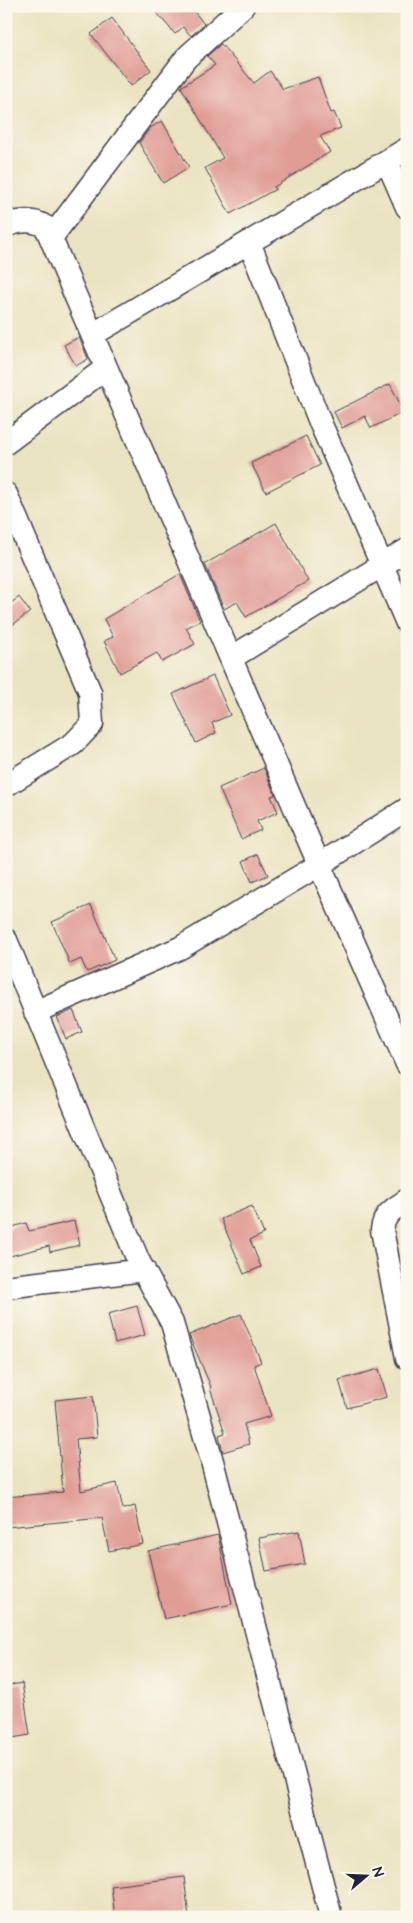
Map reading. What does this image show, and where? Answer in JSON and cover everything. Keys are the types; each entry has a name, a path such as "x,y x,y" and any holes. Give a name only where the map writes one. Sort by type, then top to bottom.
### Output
{"street":[{"path":"51,238 186,58 243,6"},
{"path":"92,335 407,149"},
{"path":"387,161 407,207"},
{"path":"8,225 21,220 40,223 46,228 51,238 319,865 407,1064"},
{"path":"249,242 320,422 407,622"},
{"path":"6,443 106,368"},
{"path":"6,494 90,692 92,724 73,744 6,784"},
{"path":"231,658 407,550"},
{"path":"35,1012 180,948 319,865 407,809"},
{"path":"6,940 144,1270 172,1323 212,1461 331,1917"},
{"path":"407,1200 384,1219 382,1230 407,1358"},
{"path":"6,1287 144,1270"}],"building":[{"path":"151,6 190,6 204,24 191,36 183,27 175,34"},
{"path":"112,18 151,70 131,86 91,34"},
{"path":"221,44 254,83 270,71 283,89 318,77 331,113 334,112 341,128 320,136 330,152 274,187 276,189 230,214 205,168 223,158 181,87 215,65 207,56"},
{"path":"162,121 189,167 163,183 139,143 150,128"},
{"path":"79,337 88,359 76,366 64,345"},
{"path":"390,384 404,412 371,428 365,416 342,428 334,412"},
{"path":"306,436 320,465 266,492 251,463"},
{"path":"276,523 308,581 246,617 237,602 224,609 205,564"},
{"path":"180,574 200,621 186,628 195,644 162,662 157,653 120,673 104,641 113,637 104,619"},
{"path":"19,597 30,612 6,630 6,607"},
{"path":"213,676 230,715 212,723 216,733 196,743 173,694"},
{"path":"264,768 275,795 271,796 278,812 257,821 261,830 241,839 219,788"},
{"path":"258,854 268,875 252,882 243,861"},
{"path":"91,905 115,960 87,972 81,959 70,964 52,922"},
{"path":"73,1010 82,1032 66,1039 57,1017"},
{"path":"252,1206 264,1234 250,1240 261,1267 244,1274 221,1219"},
{"path":"74,1221 80,1245 50,1252 49,1246 6,1257 6,1229 26,1223 29,1231"},
{"path":"137,1306 145,1335 115,1343 108,1314"},
{"path":"241,1314 261,1362 254,1365 271,1416 244,1424 249,1444 223,1452 219,1435 225,1433 211,1387 189,1335"},
{"path":"379,1369 387,1397 347,1408 339,1380"},
{"path":"93,1396 97,1437 76,1439 81,1491 117,1483 123,1509 135,1506 143,1544 109,1551 102,1518 6,1527 6,1497 63,1492 55,1400"},
{"path":"299,1531 305,1564 266,1571 259,1538"},
{"path":"218,1535 232,1604 164,1619 148,1551"},
{"path":"22,1683 30,1735 6,1739 6,1686"},
{"path":"184,1877 189,1917 115,1917 111,1886"}]}
